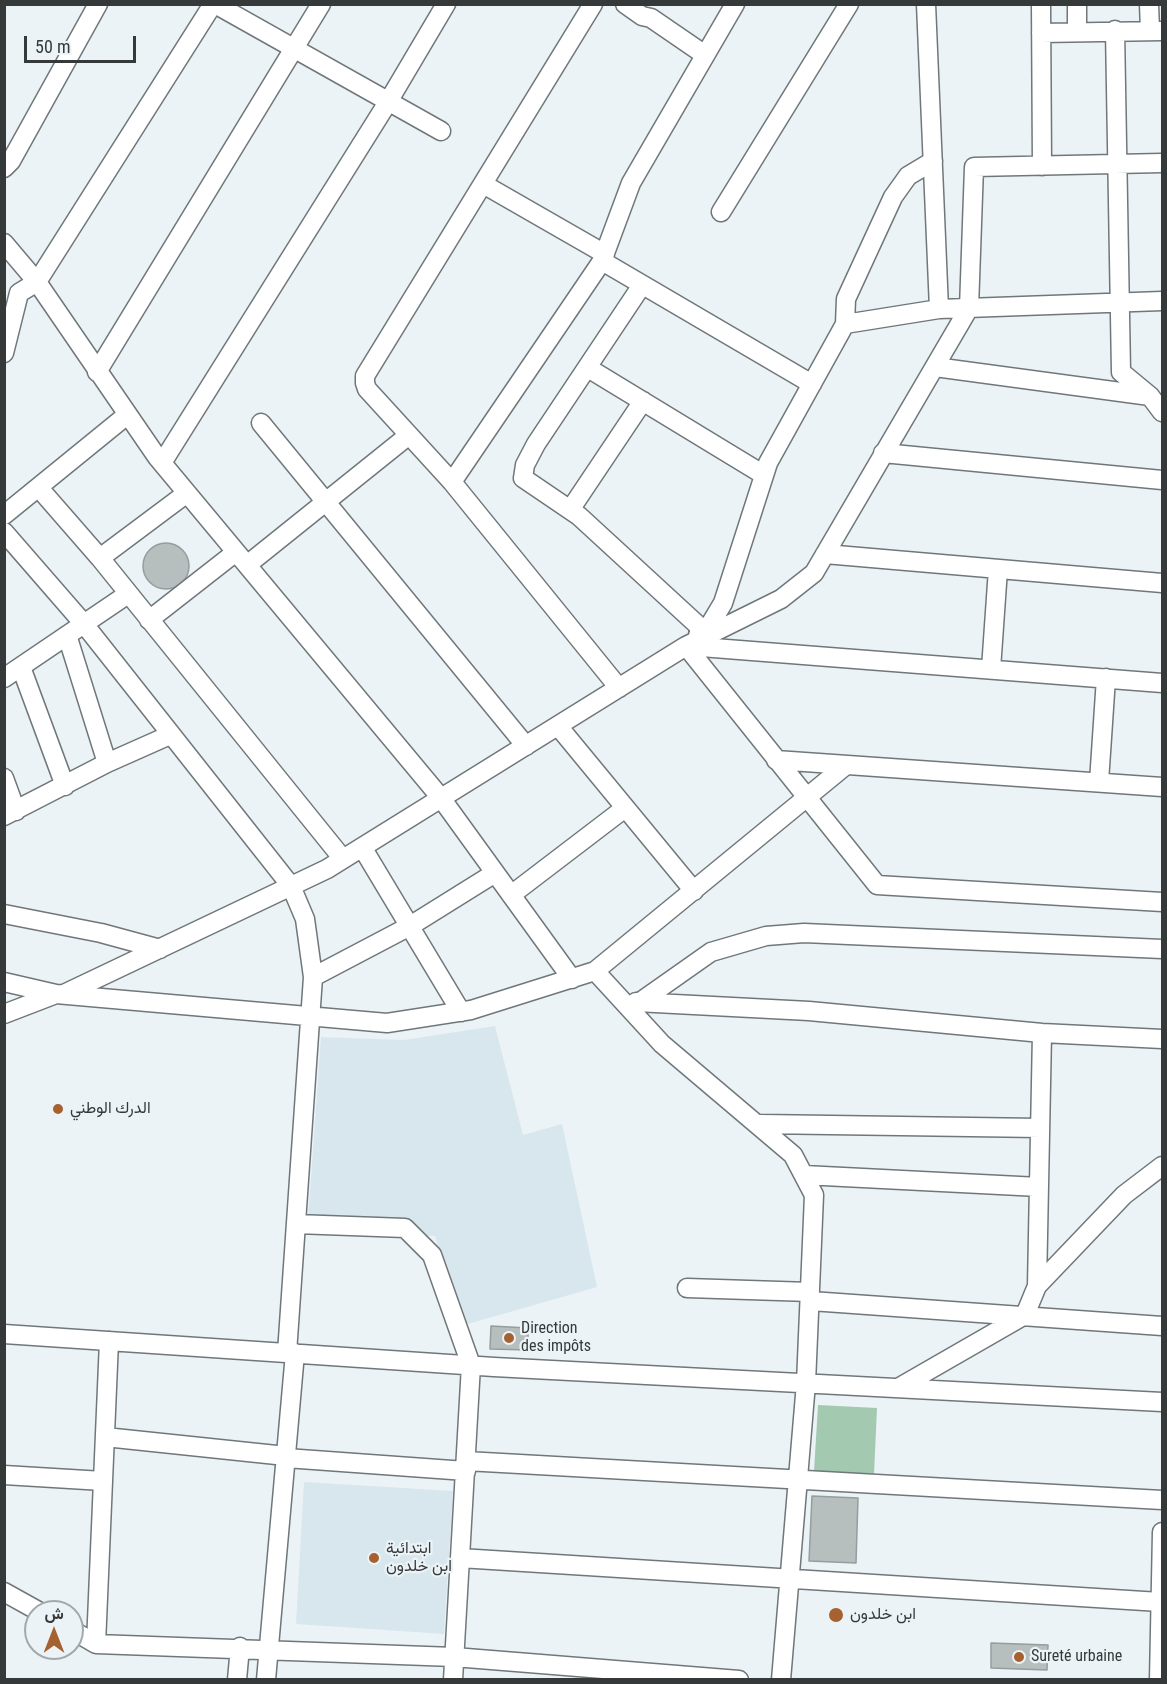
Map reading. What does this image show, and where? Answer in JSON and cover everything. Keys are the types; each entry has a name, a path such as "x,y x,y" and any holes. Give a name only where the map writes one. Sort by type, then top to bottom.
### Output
{"street":[{"path":"4,168 11,161 98,4"},
{"path":"4,306 37,282 214,4 441,131"},
{"path":"97,372 321,4"},
{"path":"162,463 388,102 446,4"},
{"path":"593,4 365,376 367,388 452,482 619,688"},
{"path":"625,4 642,16 651,18 705,55"},
{"path":"452,482 604,258 631,183 735,4"},
{"path":"721,212 849,4"},
{"path":"926,4 939,309"},
{"path":"1041,4 1042,165"},
{"path":"1077,4 1077,32"},
{"path":"1041,33 1156,30 1149,4"},
{"path":"1115,30 1122,302 1121,372 1156,397 1162,412"},
{"path":"686,646 703,630 723,603 768,463 845,324 846,299 893,197 908,176 933,161"},
{"path":"4,1014 60,994 160,949 343,859 686,646 781,599 814,573 969,308 974,167 1162,163"},
{"path":"483,184 604,258 642,285 812,384"},
{"path":"4,243 37,282 162,463 441,798 572,979"},
{"path":"642,285 536,444 523,478 570,510 703,630"},
{"path":"4,353 19,293"},
{"path":"845,324 939,309 1162,301"},
{"path":"588,368 764,476"},
{"path":"935,368 1156,397"},
{"path":"570,510 642,401"},
{"path":"4,515 127,415"},
{"path":"261,423 526,746"},
{"path":"149,620 327,503 409,435"},
{"path":"883,453 1162,480"},
{"path":"39,488 100,558 343,859"},
{"path":"100,558 187,493"},
{"path":"4,532 84,624 291,886 305,919 313,977 296,1224 286,1457 266,1680"},
{"path":"825,554 1162,582"},
{"path":"991,669 998,569"},
{"path":"4,678 128,594"},
{"path":"67,635 107,763"},
{"path":"686,646 1162,683"},
{"path":"686,646 877,885 1162,902"},
{"path":"21,667 65,786"},
{"path":"1099,782 1106,678"},
{"path":"558,726 694,891"},
{"path":"4,778 10,814 107,763 170,735"},
{"path":"776,760 1162,787"},
{"path":"4,982 60,994 387,1023 460,1012 595,971 807,800 845,766"},
{"path":"511,896 625,807"},
{"path":"362,847 460,1012"},
{"path":"313,977 410,927 495,873"},
{"path":"4,914 101,933 160,949"},
{"path":"632,1002 711,952 766,936 804,933 1162,949"},
{"path":"595,971 632,1002 662,1044 793,1155 814,1196 806,1383 781,1680"},
{"path":"632,1002 809,1011 1041,1033 1162,1039"},
{"path":"1037,1286 1041,1033"},
{"path":"759,1124 1040,1128"},
{"path":"898,1388 1025,1315 1037,1286 1124,1195 1162,1166"},
{"path":"804,1175 1039,1187"},
{"path":"296,1224 405,1228 432,1255 471,1365 453,1680"},
{"path":"687,1288 1162,1326"},
{"path":"4,1334 471,1365 1162,1402"},
{"path":"96,1644 109,1341"},
{"path":"105,1437 286,1457 798,1480 1162,1500"},
{"path":"4,1475 103,1481"},
{"path":"1159,1680 1162,1532"},
{"path":"460,1558 1160,1602"},
{"path":"4,1592 24,1603"},
{"path":"84,1637 96,1644 270,1648 454,1657 739,1680"},
{"path":"237,1680 240,1647"}],"shaded area":[{"path":"495,1026 523,1135 562,1124 597,1287 461,1326 435,1236 307,1234 321,1037 404,1040"},
{"name":"ابتدائية ابن خلدون","path":"304,1482 453,1491 444,1634 296,1624"}],"green space":[{"path":"818,1405 877,1408 874,1474 814,1471"}],"building":[{"path":"166,543 182,550 189,566 182,582 166,589 150,582 143,566 150,550"},
{"name":"Direction des impôts","path":"491,1326 528,1328 528,1350 490,1349"},
{"path":"812,1496 858,1498 856,1563 809,1561"},
{"name":"Sureté urbaine","path":"991,1643 1048,1645 1047,1670 991,1668"}],"place":[{"name":"الدرك الوطني","path":"58,1109"},
{"name":"Direction des impôts","path":"509,1338"},
{"name":"ابتدائية ابن خلدون","path":"374,1558"},
{"name":"ابن خلدون","path":"836,1615"},
{"name":"Sureté urbaine","path":"1019,1657"}]}
